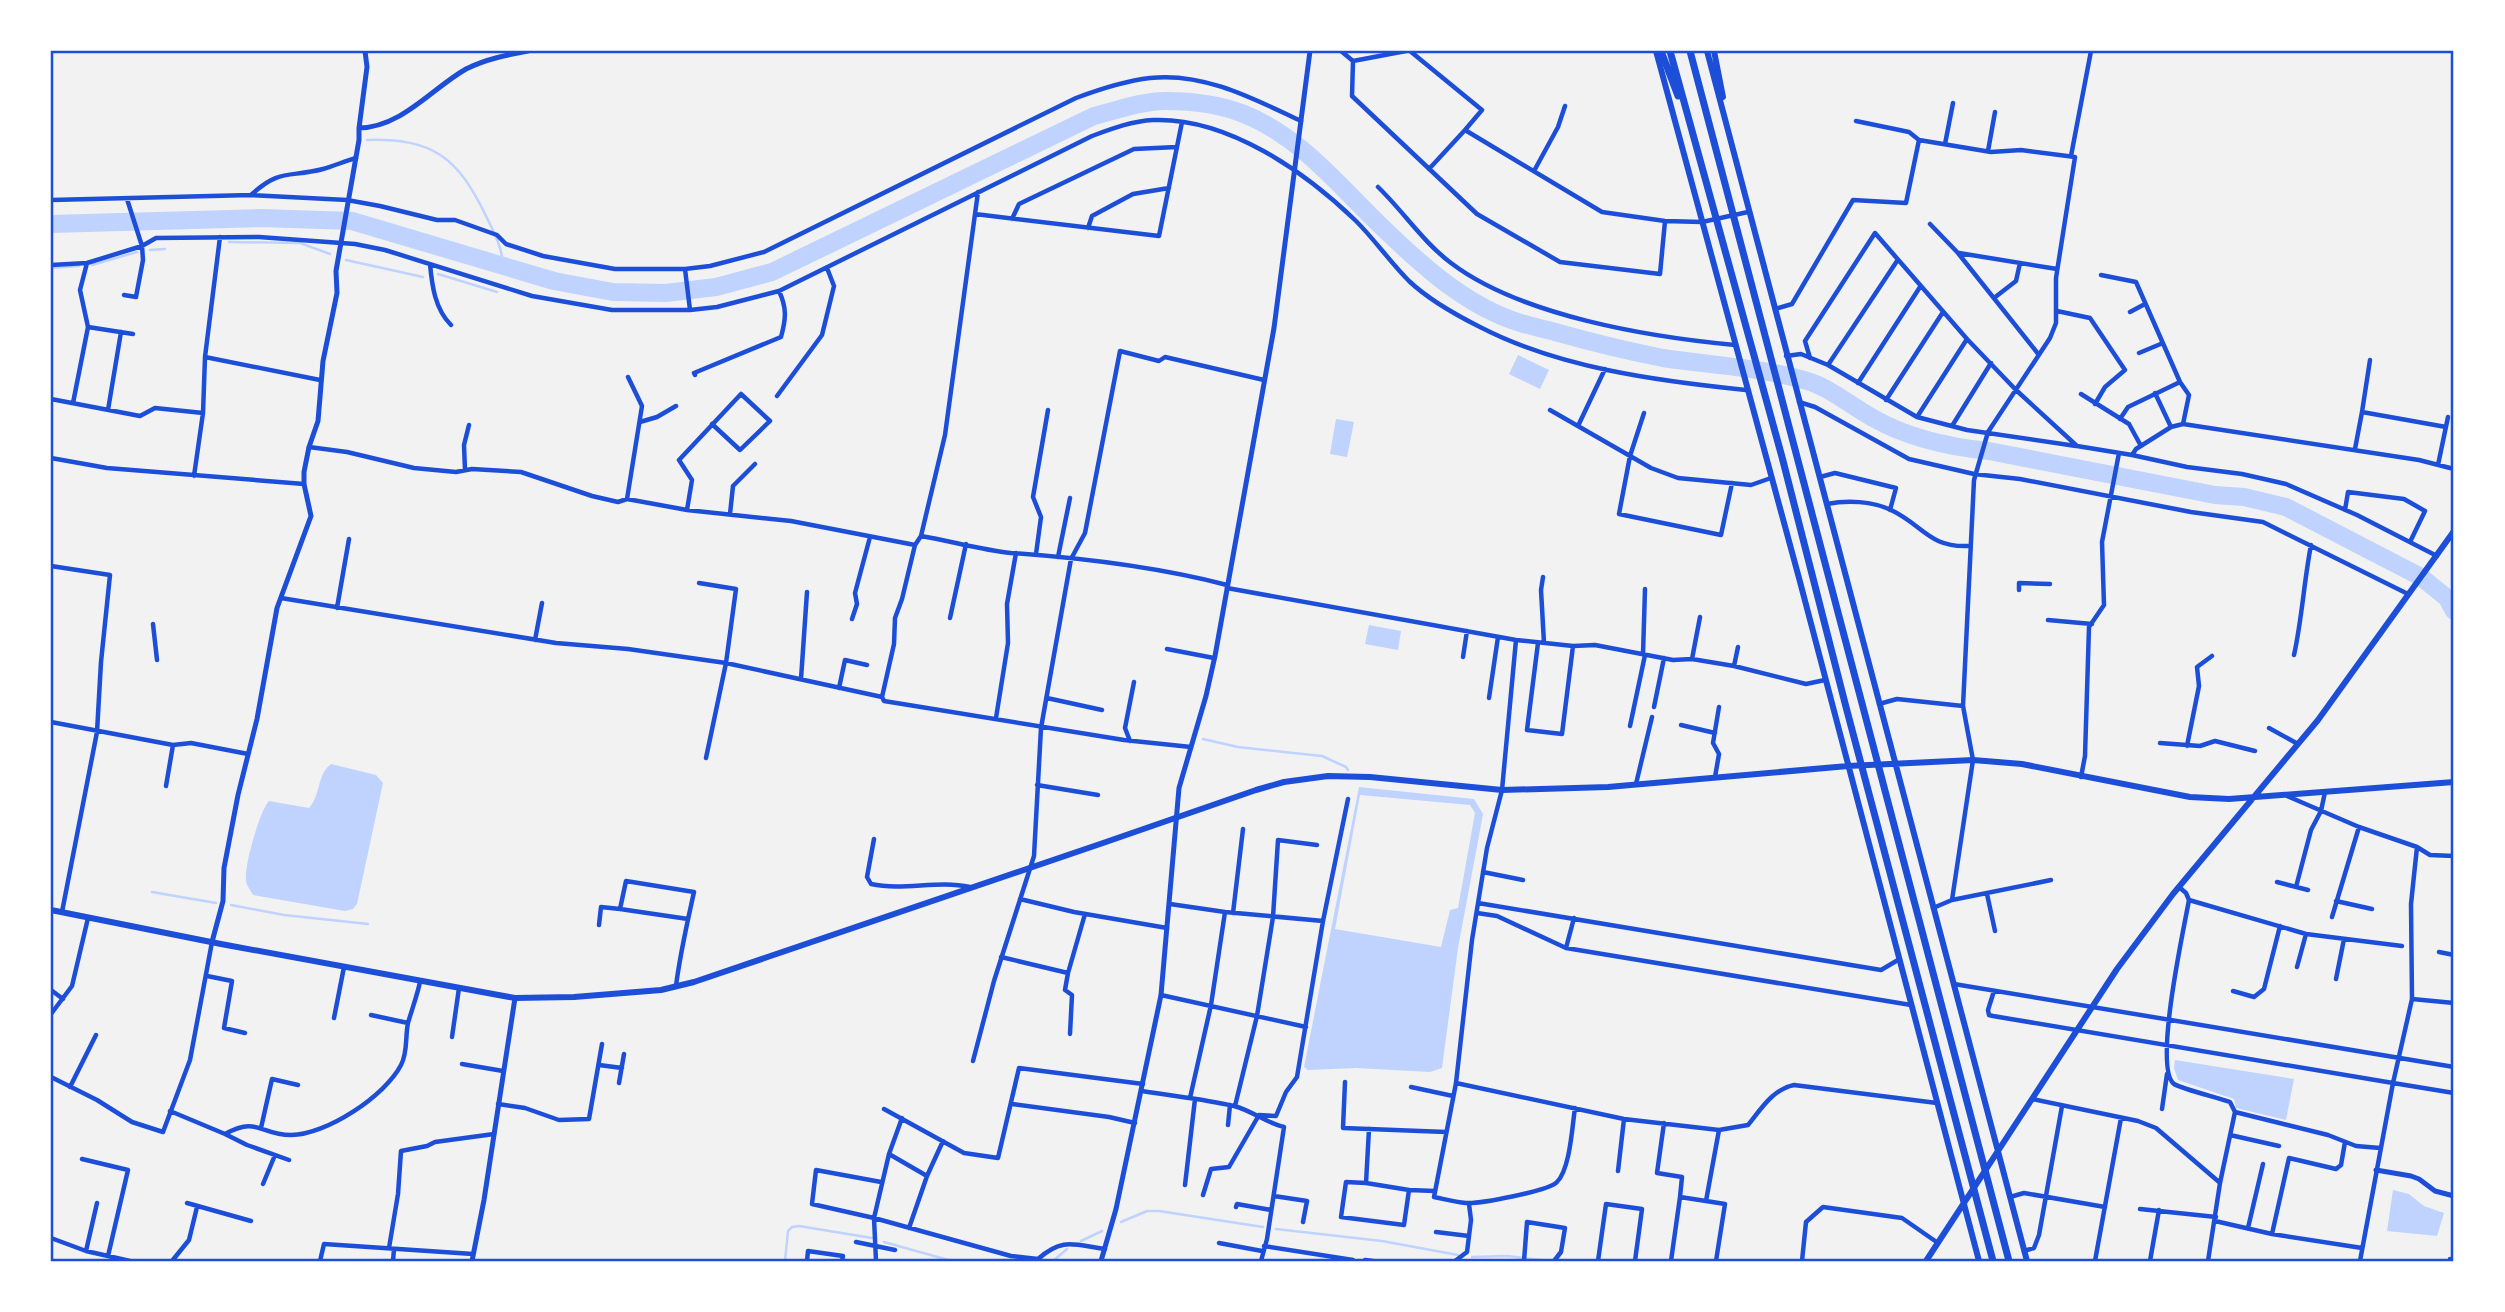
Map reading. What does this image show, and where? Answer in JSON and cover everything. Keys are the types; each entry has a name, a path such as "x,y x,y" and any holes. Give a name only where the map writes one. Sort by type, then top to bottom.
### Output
{"highway":[{"path":"1661,51 1693,140"},
{"path":"1670,51 1782,457 1993,1261"},
{"path":"1690,51 2009,1261"}],"main road":[{"path":"1656,51 1979,1261"},
{"path":"1707,51 2027,1261"},
{"path":"1714,51 1722,87 1723,108"},
{"path":"1926,1261 2125,958 2179,887 2299,745 2454,531"},
{"path":"51,909 420,982 515,998 575,997 661,990 729,971 1176,816 1256,790 1308,778 1370,777 1502,790 1636,784 1848,766 1973,760 2022,764 2190,797 2255,797 2454,782"}],"street":[{"path":"51,1077 97,1100 132,1122 163,1132 190,1060 212,942 223,901 224,869 257,719 267,654 281,598 311,516 304,484 309,447 318,421 320,380 337,293 336,271 356,158 367,67 365,51"},
{"path":"359,128 373,128 398,117 468,68 493,58 528,51"},
{"path":"1101,1261 1116,1209 1161,995 1180,788 1214,658 1274,328 1310,51"},
{"path":"1341,51 1353,61"},
{"path":"1353,61 1408,51 1482,110 1429,169"},
{"path":"2071,156 2091,51"},
{"path":"1353,61 1352,96 1477,214 1560,262 1660,274 1665,221"},
{"path":"51,200 250,195 347,201 437,220 455,220 497,236 506,244 554,258 615,269 685,269 710,266 764,252 1076,98 1111,86 1150,78 1177,77 1210,83 1301,124"},
{"path":"1945,144 1953,103"},
{"path":"1534,171 1558,127 1565,106"},
{"path":"1988,151 1995,112"},
{"path":"51,265 87,263 142,246 156,238 299,239 385,250 532,296 612,310 717,307 779,290 1092,136 1152,120 1182,122 1216,129 1272,156 1295,171 1356,221 1409,281 1481,328 1569,361 1667,380 1746,388"},
{"path":"1856,121 1909,132 1919,140 1988,151 2021,150 2075,157 2058,269 2057,311 2053,331 1987,432 1975,474 1969,545 1963,706 1973,760 1952,900"},
{"path":"975,214 1159,236 1182,122"},
{"path":"1465,130 1602,212 1665,221 1702,222 1748,212"},
{"path":"1774,309 1792,304 1853,200 1906,202 1919,140"},
{"path":"1012,219 1019,204 1134,149 1177,147"},
{"path":"250,195 267,181 282,174 304,173 356,158"},
{"path":"1378,187 1428,243 1449,262 1469,276 1516,298 1552,310 1660,337 1735,347"},
{"path":"1088,228 1093,216 1133,194 1169,188"},
{"path":"882,698 894,644 895,618 915,545 921,536 945,435 978,192"},
{"path":"124,295 136,297 143,260 142,246 127,198"},
{"path":"1930,224 1958,253 2039,355"},
{"path":"1810,358 1805,341 1875,233 1967,339 2016,390 2077,446"},
{"path":"194,476 203,413 205,357 220,237"},
{"path":"1958,253 2058,269"},
{"path":"1828,365 1897,260"},
{"path":"73,403 88,327 80,290 87,263"},
{"path":"1994,298 2016,281 2020,263"},
{"path":"429,264 432,288 444,317 451,324"},
{"path":"777,396 822,335 834,286 827,268"},
{"path":"685,269 690,307"},
{"path":"2101,275 2136,282 2180,382 2189,395 2183,424"},
{"path":"1858,383 1920,287"},
{"path":"695,375 694,373 781,337 786,311 779,290"},
{"path":"2130,312 2145,304"},
{"path":"2057,311 2090,318 2126,370 2105,387 2095,404"},
{"path":"1886,400 1943,312"},
{"path":"88,327 133,334"},
{"path":"108,410 121,332"},
{"path":"1917,417 1967,339"},
{"path":"2139,353 2163,343"},
{"path":"973,1061 1001,957 1034,856 1041,728 1071,559 1085,533 1120,351 1159,361 1165,357 1264,380"},
{"path":"1787,357 1801,354 1828,365 1917,417 1952,426 2242,474 2286,484 2410,542 2435,558"},
{"path":"205,357 320,380"},
{"path":"2355,449 2370,360"},
{"path":"1952,426 1991,363"},
{"path":"1578,426 1605,369"},
{"path":"628,377 641,401 628,499"},
{"path":"2120,419 2128,407 2180,382"},
{"path":"2155,393 2171,427"},
{"path":"687,510 692,480 678,460 712,424 741,394 770,421 740,450 712,424"},
{"path":"2081,394 2129,424 2141,446"},
{"path":"51,399 140,416 155,408 203,413"},
{"path":"1798,399 1909,459 1975,474 2020,479 2263,523 2410,591"},
{"path":"640,422 657,417 676,405"},
{"path":"1036,554 1041,517 1033,497 1048,410"},
{"path":"1550,410 1651,468 1678,478 1751,485 1771,478"},
{"path":"2362,412 2446,427"},
{"path":"1644,413 1630,456 1619,514 1721,535 1732,483"},
{"path":"2438,465 2448,417"},
{"path":"2132,455 2171,427 2183,424 2355,449 2454,469"},
{"path":"466,470 464,445 469,425"},
{"path":"309,447 347,452 414,468 456,472 521,472 618,502 628,499 687,510 791,521 915,545"},
{"path":"2081,777 2085,756 2089,627 2104,605 2102,542 2119,453"},
{"path":"51,458 107,468 304,484"},
{"path":"730,514 733,485 755,464"},
{"path":"1820,477 1835,473 1896,488 1890,510"},
{"path":"2345,510 2348,492 2404,499 2425,511 2410,542"},
{"path":"1058,556 1070,498"},
{"path":"1827,504 1846,500 1890,510 1938,542 1951,547 1969,545"},
{"path":"921,536 1181,574 1227,587 1516,640 1573,646 1595,645 1664,658 1692,659 1734,666 1806,684 1825,680"},
{"path":"852,619 857,604 855,593 870,537"},
{"path":"337,608 349,539"},
{"path":"950,618 966,544"},
{"path":"2294,654 2301,624 2299,612 2311,545"},
{"path":"996,718 1008,643 1007,604 1016,552"},
{"path":"51,566 110,575 97,732 62,912"},
{"path":"1543,577 1541,643 1527,730 1562,734 1573,646"},
{"path":"699,583 736,589 726,663 706,758"},
{"path":"2019,590 2019,583 2050,584"},
{"path":"1630,726 1644,654 1645,589"},
{"path":"801,679 807,592"},
{"path":"281,598 535,640 726,663 882,698 884,701 996,718 1041,728 1191,747"},
{"path":"535,640 542,603"},
{"path":"1692,659 1700,617"},
{"path":"2048,620 2092,624"},
{"path":"153,624 158,660"},
{"path":"1462,657 1467,631"},
{"path":"1489,698 1498,637"},
{"path":"1516,640 1502,790 1483,872 1456,1083 1434,1197 1469,1204 1520,1196 1556,1184 1565,1169 1575,1108"},
{"path":"1734,666 1738,647"},
{"path":"1167,649 1214,658"},
{"path":"2187,746 2199,686 2197,667 2212,656"},
{"path":"1654,707 1664,658"},
{"path":"839,688 845,660 867,665"},
{"path":"1130,741 1125,727 1134,682"},
{"path":"1047,698 1102,710"},
{"path":"1879,704 1896,699 1963,706"},
{"path":"1715,777 1719,754 1713,743 1719,707"},
{"path":"1636,784 1651,717"},
{"path":"51,722 173,745 191,743 248,754"},
{"path":"1681,725 1715,733"},
{"path":"2269,729 2299,745"},
{"path":"2160,743 2200,746 2215,741 2255,751"},
{"path":"166,786 173,745"},
{"path":"1037,785 1098,795"},
{"path":"2296,887 2311,830 2321,811 2325,792"},
{"path":"2283,794 2359,827 2417,846 2430,855 2454,856"},
{"path":"1142,1091 1233,1106 1259,1115 1276,1116 1297,1077 1323,921 1348,799"},
{"path":"2332,917 2359,827"},
{"path":"1233,913 1243,829"},
{"path":"874,839 867,877 871,884 886,887 953,884 971,888"},
{"path":"1228,1125 1257,1016 1273,917 1278,840 1317,845"},
{"path":"2360,1261 2380,1148 2412,999 2412,904 2417,846"},
{"path":"1483,872 1523,880"},
{"path":"2028,876 2030,885"},
{"path":"1933,908 1952,900 2051,880"},
{"path":"620,909 626,881 694,892 676,986"},
{"path":"2277,882 2308,890"},
{"path":"2179,887 2189,900 2306,934 2402,946"},
{"path":"1987,894 1995,931"},
{"path":"1020,899 1085,914 1168,928"},
{"path":"2162,1109 2167,1073 2168,1019 2189,900"},
{"path":"2336,901 2372,909"},
{"path":"1478,903 1881,970 1898,960"},
{"path":"1170,904 1323,921"},
{"path":"599,925 601,907 688,919"},
{"path":"1185,1185 1192,1099 1211,1005 1225,912"},
{"path":"1477,913 1497,916 1566,948 1911,1005"},
{"path":"1070,1034 1072,995 1065,990 1085,914"},
{"path":"51,1014 72,986 89,917"},
{"path":"1566,948 1574,918"},
{"path":"2232,991 2254,997 2264,989 2280,926"},
{"path":"2297,967 2306,934"},
{"path":"2336,979 2344,939"},
{"path":"2439,952 2454,955"},
{"path":"1001,957 1068,973"},
{"path":"334,1018 344,967"},
{"path":"207,976 232,981 224,1028 245,1033"},
{"path":"225,1133 241,1125 283,1135 311,1133 356,1109 372,1097 402,1063 408,1023 420,982"},
{"path":"1953,984 2454,1067"},
{"path":"452,1037 459,988"},
{"path":"51,990 62,999"},
{"path":"1994,991 1988,1010 1993,1016 2454,1093"},
{"path":"1161,995 1306,1027"},
{"path":"320,1261 324,1244 392,1248 473,1258 515,998"},
{"path":"2412,999 2454,1003"},
{"path":"371,1015 408,1023"},
{"path":"70,1087 96,1035"},
{"path":"498,1104 525,1108 559,1120 589,1119 602,1044"},
{"path":"619,1083 624,1054"},
{"path":"463,1064 503,1071"},
{"path":"599,1065 622,1069"},
{"path":"884,1109 964,1153 998,1158 1019,1068 1143,1084"},
{"path":"2167,1073 2174,1084 2230,1102 2235,1112 2220,1183 2208,1261"},
{"path":"261,1128 272,1079 298,1085"},
{"path":"1345,1082 1343,1128 1447,1132"},
{"path":"1456,1083 1624,1119 1719,1130 1748,1125 1771,1097 1794,1085 1937,1103"},
{"path":"1411,1087 1453,1096"},
{"path":"2032,1099 2138,1121 2162,1132 2220,1183"},
{"path":"1012,1104 1110,1117 1135,1124"},
{"path":"2024,1251 2034,1248 2037,1243 2062,1105"},
{"path":"170,1111 247,1145 289,1160"},
{"path":"2235,1112 2328,1135 2345,1142 2380,1148"},
{"path":"1203,1195 1211,1169 1229,1167 1259,1115"},
{"path":"1259,1115 1269,1124 1284,1127 1261,1261"},
{"path":"876,1261 874,1218 881,1182 902,1118"},
{"path":"2095,1261 2121,1118"},
{"path":"1618,1171 1624,1119"},
{"path":"1664,1123 1657,1173 1682,1177 1671,1261"},
{"path":"1366,1183 1369,1129"},
{"path":"1706,1201 1719,1130"},
{"path":"393,1261 401,1152 435,1142 494,1134"},
{"path":"2230,1135 2280,1146"},
{"path":"909,1228 927,1176 943,1141"},
{"path":"2272,1234 2290,1158 2336,1169 2341,1165 2345,1142"},
{"path":"889,1154 927,1176"},
{"path":"263,1184 275,1155"},
{"path":"82,1159 128,1170 108,1256"},
{"path":"2248,1228 2263,1164"},
{"path":"2376,1170 2411,1176 2435,1191 2454,1196"},
{"path":"881,1182 816,1171 812,1204 874,1218 1011,1256 1038,1259 1051,1248 1062,1244 1105,1249"},
{"path":"1409,1190 1404,1225 1341,1217 1346,1181 1435,1191"},
{"path":"2010,1197 2024,1193 2105,1207"},
{"path":"1274,1196 1307,1201 1303,1222"},
{"path":"1680,1197 1725,1203 1716,1261"},
{"path":"86,1251 97,1203"},
{"path":"187,1203 251,1221"},
{"path":"1236,1207 1237,1204 1271,1210"},
{"path":"1455,1261 1467,1252 1471,1220 1469,1204"},
{"path":"1598,1261 1606,1204 1642,1209 1635,1261"},
{"path":"172,1261 189,1240 197,1207"},
{"path":"1802,1261 1806,1222 1823,1207 1902,1218 1938,1243"},
{"path":"2140,1209 2215,1219 2272,1234 2363,1248"},
{"path":"2150,1261 2159,1210"},
{"path":"1524,1261 1527,1222 1565,1228 1561,1252 1554,1261"},
{"path":"1436,1232 1469,1236"},
{"path":"51,1238 86,1251 130,1261"},
{"path":"856,1242 895,1250"},
{"path":"1219,1243 1353,1260"},
{"path":"807,1261 808,1251 843,1255 842,1261"},
{"path":"1365,1260 1373,1261"}],"water":[{"path":"1518,355 1549,370 1540,389 1509,374"},
{"path":"1336,419 1354,422 1347,457 1330,454"},
{"path":"1369,625 1401,631 1398,650 1365,644"},
{"path":"331,764 376,775 383,783 357,904 353,909 345,911 253,895 246,880 247,863 265,806 269,801 309,808 316,797 323,773"},
{"path":"1359,787 1474,799 1483,814 1458,948 1442,1068 1430,1072 1356,1068 1308,1070 1304,1067","holes":["1360,795 1470,805 1475,813 1458,908 1450,910 1441,947 1335,929"]},
{"path":"2175,1060 2294,1079 2286,1120 2236,1108 2234,1099 2178,1080 2174,1068"},
{"path":"2393,1190 2409,1194 2424,1206 2444,1213 2437,1236 2387,1231"}],"waterway":[{"path":"51,224 261,218 352,221 554,281 613,292 666,293 716,287 772,272 1094,116 1157,101 1206,104 1244,114 1284,136 1318,164 1426,267 1474,302 1509,319 1650,355 1752,369 1804,380 1831,392 1886,425 1929,440 2286,507 2421,577 2447,598 2454,611"},
{"path":"367,140 390,140 427,148 454,166 476,196 492,228 500,247 503,267"},
{"path":"229,242 300,243 330,254"},
{"path":"150,250 165,249"},
{"path":"92,265 137,252"},
{"path":"346,260 423,277"},
{"path":"51,268 79,266"},
{"path":"438,274 497,292"},
{"path":"1203,739 1238,747 1322,756 1348,770"},
{"path":"152,892 216,903"},
{"path":"231,905 284,915 368,924"},
{"path":"1121,1222 1147,1211 1159,1211 1263,1227"},
{"path":"785,1261 788,1231 792,1227 872,1238"},
{"path":"1276,1229 1382,1241 1458,1255"},
{"path":"1081,1241 1102,1231"},
{"path":"884,1242 952,1261"},
{"path":"1053,1261 1067,1249"},
{"path":"1472,1257 1507,1256 1548,1261"}]}
